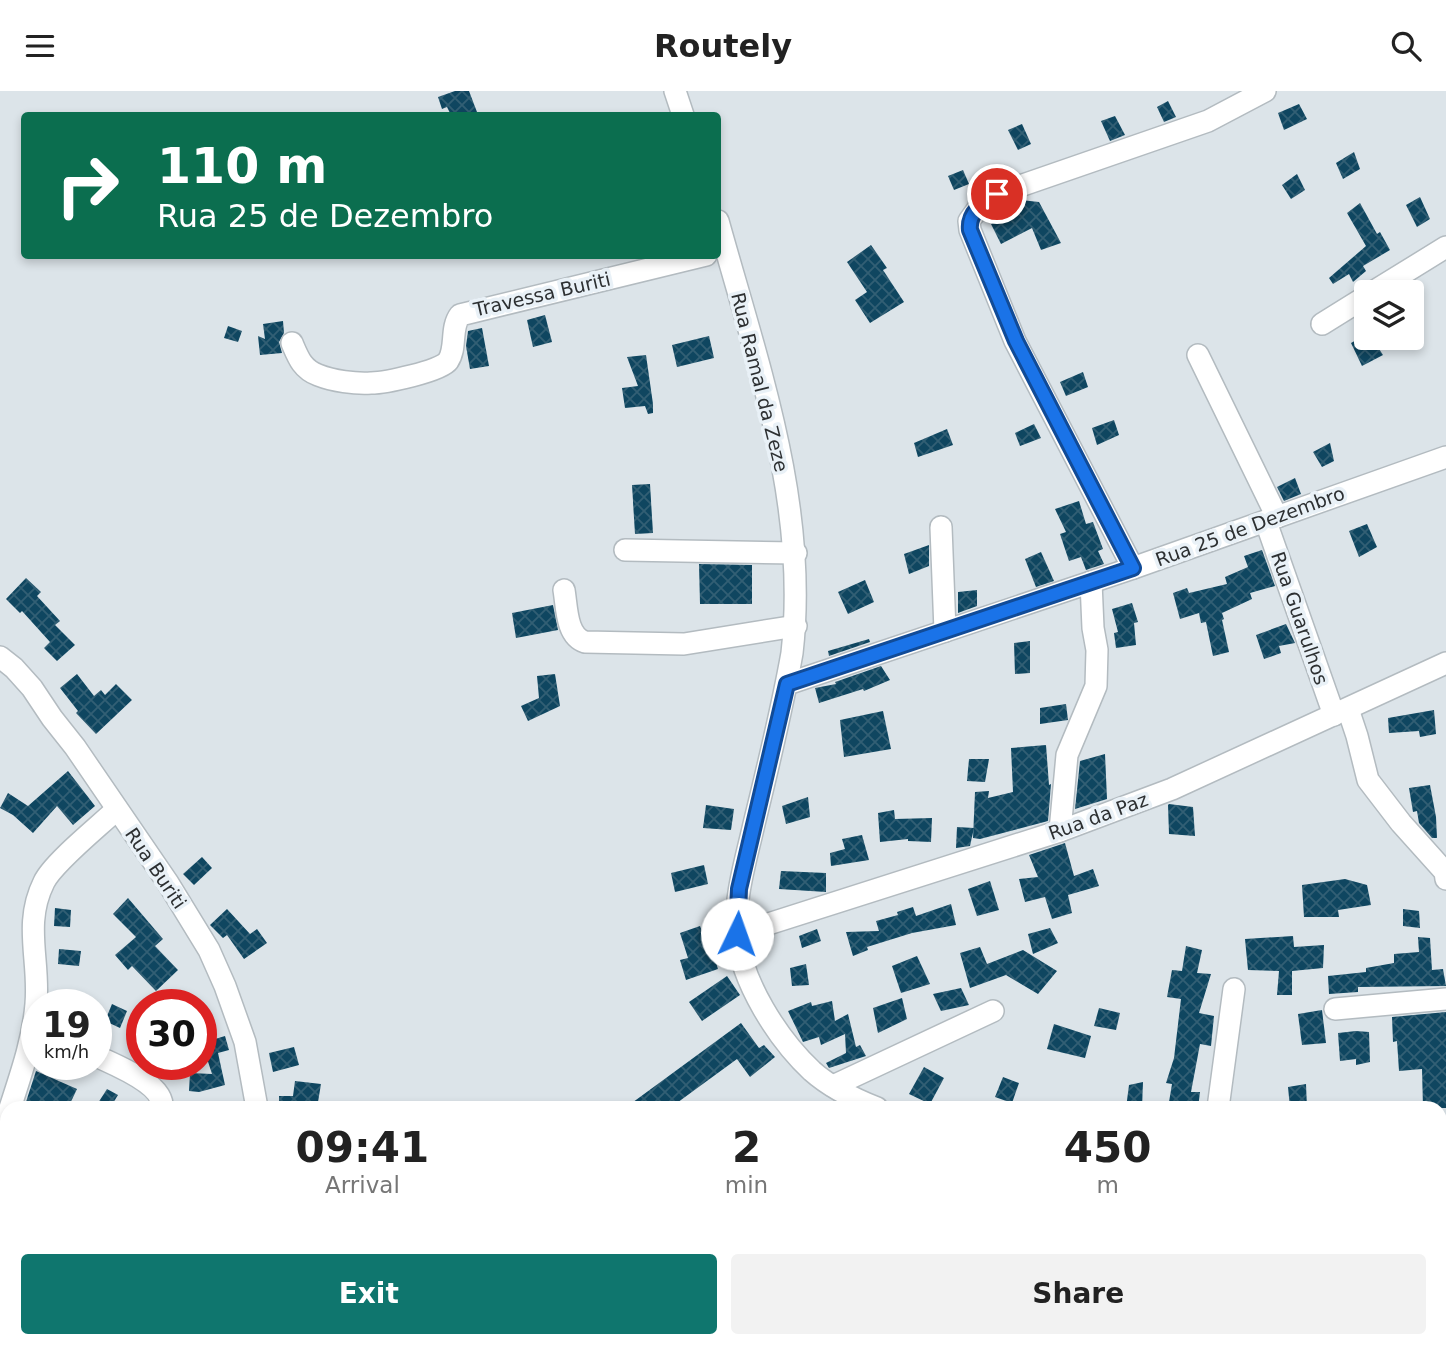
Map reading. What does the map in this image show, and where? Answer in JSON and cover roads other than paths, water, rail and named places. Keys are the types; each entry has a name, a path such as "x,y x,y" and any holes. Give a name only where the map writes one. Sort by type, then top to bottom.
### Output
{"street":[{"path":"675,91 681,112"},
{"path":"1133,568 1016,341 974,240 970,221 982,204 997,194 1208,121 1265,91"},
{"path":"1392,280 1446,247"},
{"name":"Travessa Buriti","path":"292,343 301,363 317,375 370,384 433,369 446,363 460,314 691,259"},
{"name":"Rua Ramal da Zeze","path":"718,259 779,445 796,553 796,626 787,684 739,889 737,934 749,977 765,1013 805,1063 833,1086 860,1101"},
{"path":"1322,324 1354,304"},
{"name":"Rua Guarulhos","path":"1198,355 1271,519 1341,712 1357,736 1368,780 1401,823 1445,872"},
{"name":"Rua 25 de Dezembro","path":"787,684 1133,568 1440,459"},
{"path":"941,527 945,631"},
{"path":"625,550 796,553"},
{"path":"1060,831 1067,755 1096,686 1097,650 1091,582"},
{"path":"565,590 572,632 575,637 585,642 684,644 796,626"},
{"name":"Rua Buriti","path":"0,657 14,667 32,688 88,765 168,883 209,950 245,1042 256,1101"},
{"name":"Rua da Paz","path":"737,934 1060,831 1172,789 1446,663"},
{"path":"35,989 32,920 44,882 55,866 116,810"},
{"path":"1445,872 1446,879"},
{"path":"1219,1101 1234,989"},
{"path":"1335,1009 1446,999"},
{"path":"833,1086 993,1011"},
{"path":"112,1063 153,1087 162,1097 162,1101"},
{"path":"12,1101 21,1074"}]}
